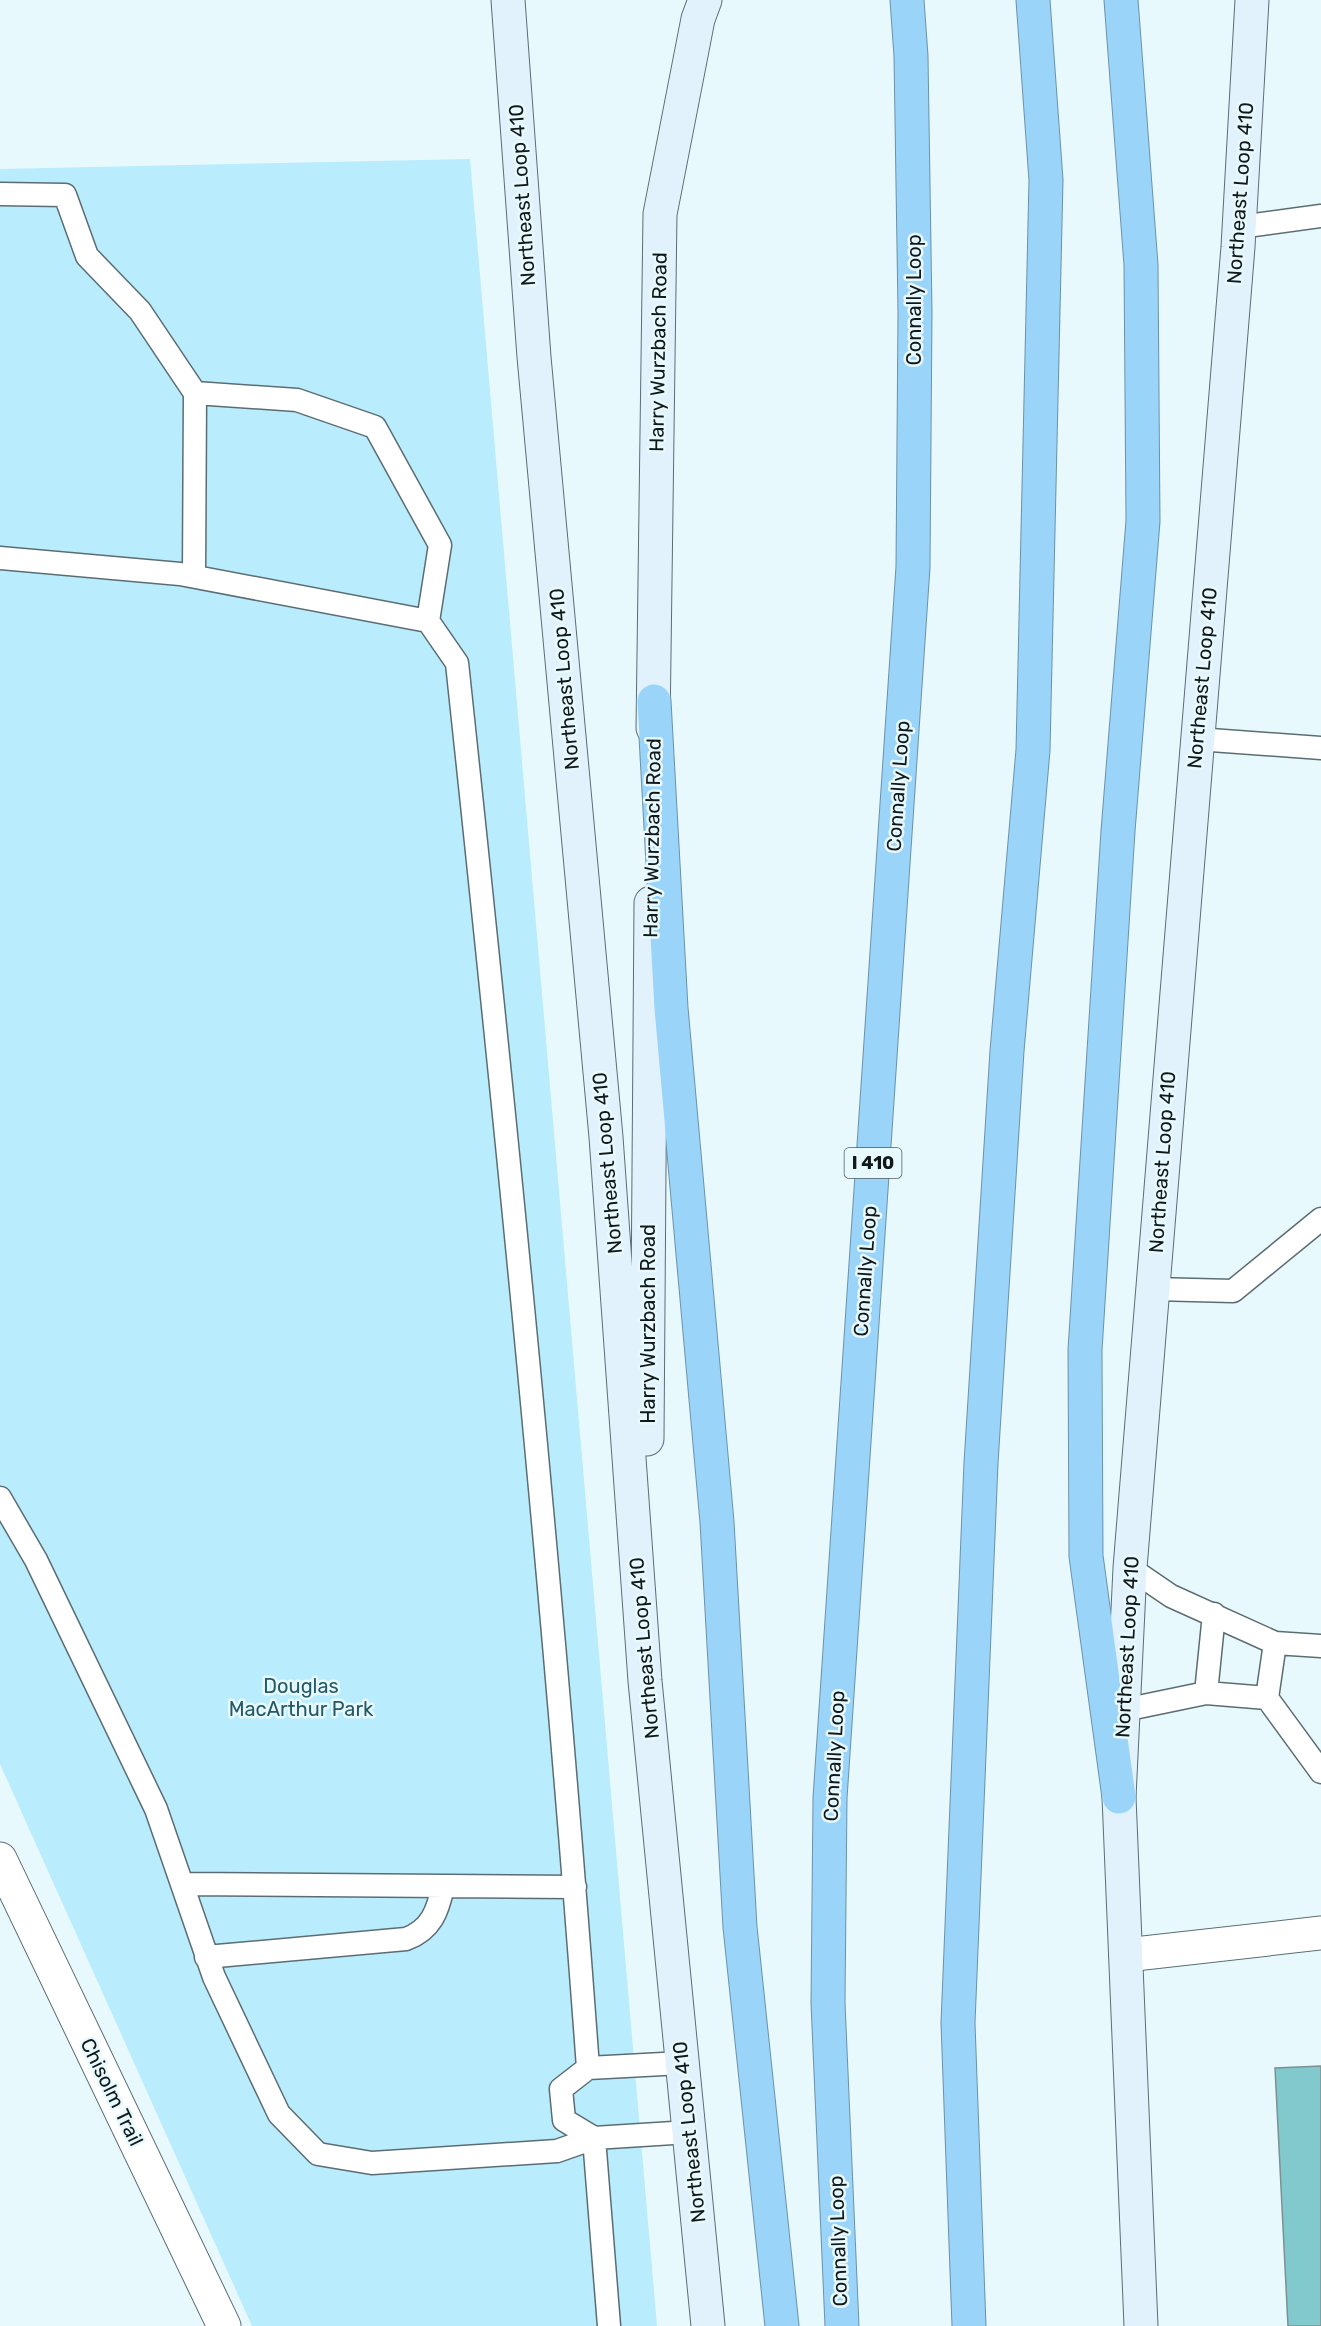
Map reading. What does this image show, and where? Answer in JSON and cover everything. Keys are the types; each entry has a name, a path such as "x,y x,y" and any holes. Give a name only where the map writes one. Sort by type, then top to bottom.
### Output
{"highway":[{"name":"Connally Loop","path":"842,2326 828,2003 830,1798 913,567 915,312 911,56 907,0"},
{"path":"969,2326 958,2023 959,1987 981,1463 1007,1051 1033,750 1046,180 1033,0"},
{"path":"1119,1797 1086,1556 1085,1350 1118,831 1143,521 1141,265 1121,0"},
{"path":"654,701 671,1008 717,1522 740,1927 782,2326"}],"main road":[{"name":"Northeast Loop 410","path":"508,0 534,357 606,1137 645,1681 708,2326"},
{"name":"Harry Wurzbach Road","path":"645,1681 660,214 698,19 705,0"},
{"name":"Northeast Loop 410","path":"1141,2326 1119,1797 1130,1568 1239,227 1252,0"}],"street":[{"name":"Chisolm Trail","path":"3,1872 224,2326"},
{"path":"1126,1955 1321,1934"}],"lane":[{"path":"0,194 65,195 87,256 140,312 195,393 194,576"},
{"path":"1239,227 1321,216"},
{"path":"195,393 297,400 375,427 440,545 428,621 457,663 502,1091 575,1887 588,2068"},
{"path":"0,558 194,576 428,621"},
{"path":"1197,739 1321,748"},
{"path":"1153,1289 1233,1291 1321,1219"},
{"path":"0,1498 36,1560 156,1809 206,1957 279,2114 318,2154 384,2162 557,2151 594,2138 689,2132"},
{"path":"1130,1568 1171,1596 1275,1643 1321,1646"},
{"path":"1206,1693 1214,1614"},
{"path":"1275,1643 1266,1698 1321,1772"},
{"path":"1124,1710 1206,1693 1266,1698"},
{"path":"182,1884 575,1887"},
{"path":"206,1957 406,1939 421,1934 438,1912 443,1886"},
{"path":"594,2138 564,2120 561,2089 588,2068 682,2063"},
{"path":"594,2138 609,2326"}],"green space":[{"name":"Douglas MacArthur Park","path":"470,159 657,2326 252,2326 0,1764 0,169"}],"building":[{"path":"1321,2066 1321,2326 1288,2326 1275,2068"}]}
